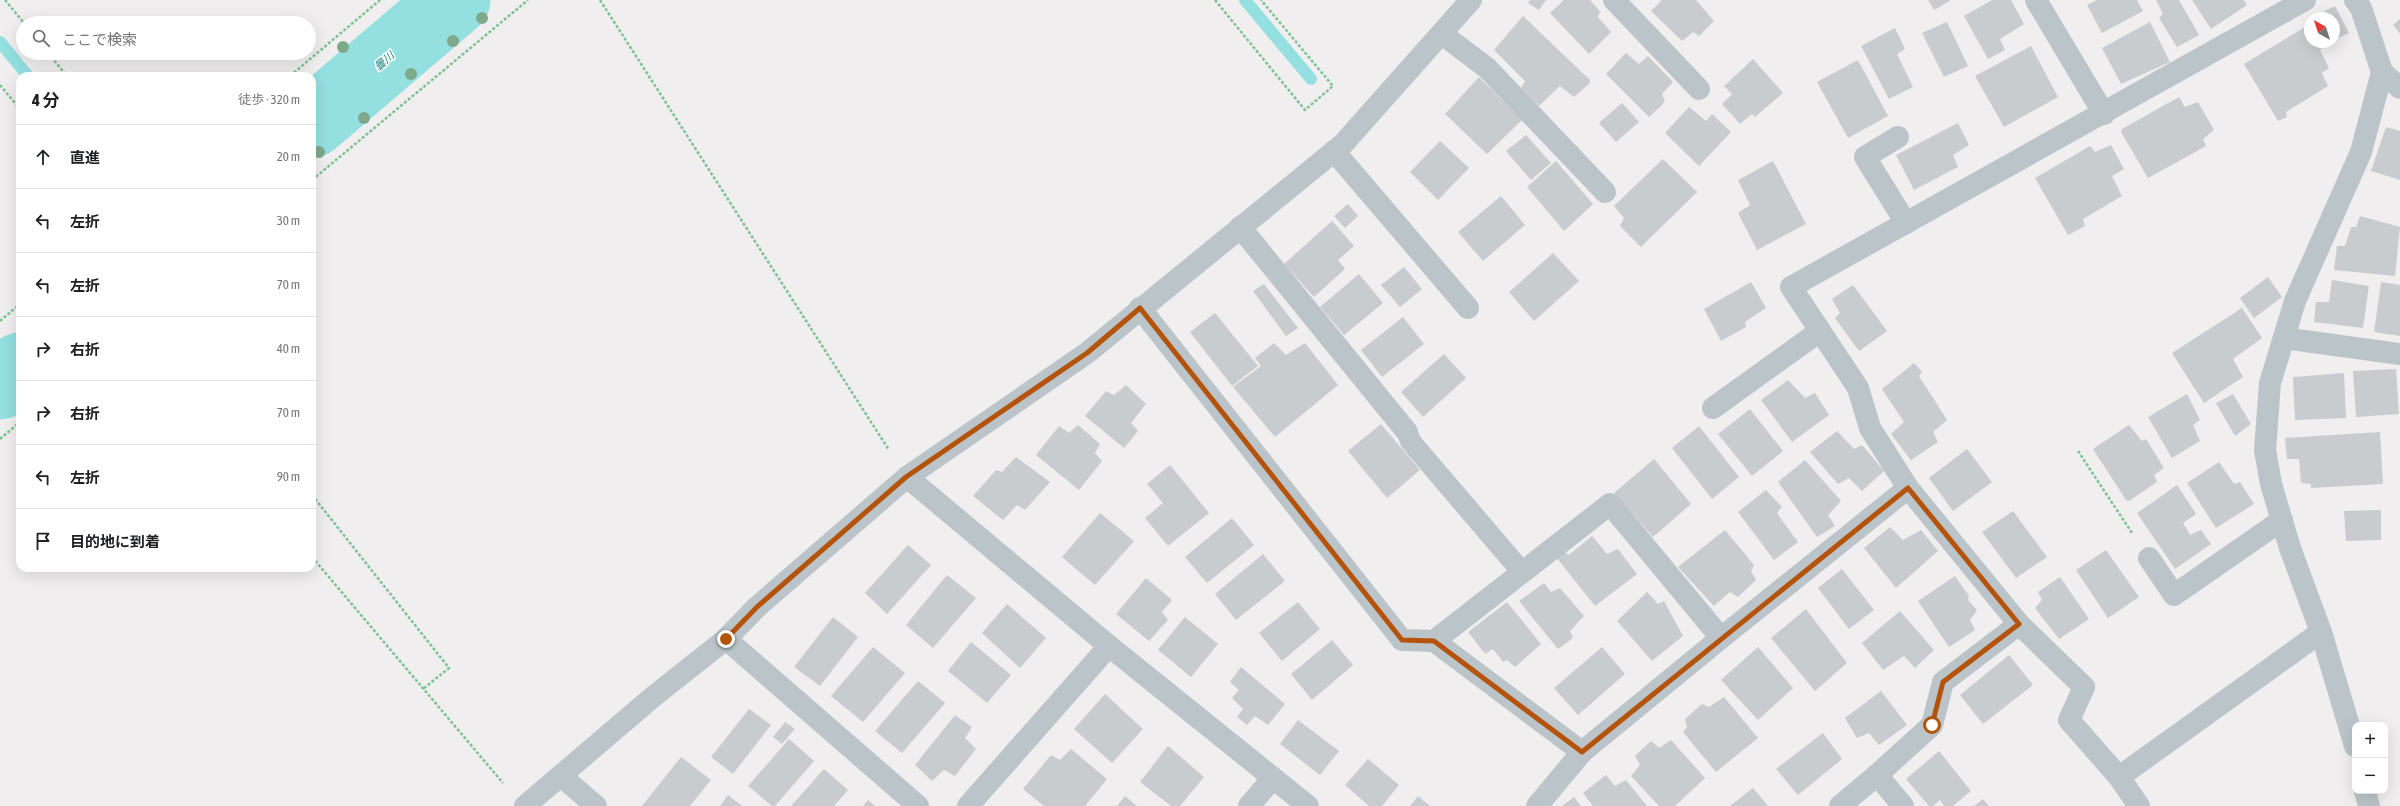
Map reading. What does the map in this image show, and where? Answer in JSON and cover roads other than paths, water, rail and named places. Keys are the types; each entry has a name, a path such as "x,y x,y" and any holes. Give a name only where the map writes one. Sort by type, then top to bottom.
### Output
{"street":[{"path":"525,806 654,696 726,639 757,607 906,477 1087,353 1140,308 1334,152 1442,34 1471,0"},
{"path":"1614,0 1700,89"},
{"path":"2036,0 2104,114"},
{"path":"2139,806 2119,777 2069,720 2084,687 2019,624 1908,488 1870,428 1858,388 1791,287 2104,114 2305,0"},
{"path":"2355,0 2361,8 2382,72 2400,88"},
{"path":"1442,34 1486,68 1605,192"},
{"path":"2352,736 2321,632 2271,484 2265,450 2270,383 2295,301 2362,152 2382,72"},
{"path":"1898,137 1865,157 1906,223"},
{"path":"1334,152 1468,308"},
{"path":"1240,227 1407,432"},
{"path":"1140,308 1402,640 1434,641 1582,752"},
{"path":"1713,408 1820,331"},
{"path":"2284,338 2400,354"},
{"path":"906,477 1108,646 1308,806"},
{"path":"1537,806 1582,752 1720,638 1908,488"},
{"path":"1434,641 1610,504 1720,638"},
{"path":"2149,558 2174,595 2282,520"},
{"path":"1840,806 1932,725 1943,682 2019,624"},
{"path":"2119,777 2321,632"},
{"path":"726,639 918,806"},
{"path":"968,806 1108,646"},
{"path":"1877,775 1903,806"},
{"path":"561,776 596,806"},
{"path":"1249,806 1273,778"},
{"path":"2366,794 2369,806"}],"lane":[{"path":"1407,432 1411,442 1522,572"}],"waterway":[{"name":"曇川","path":"316,119 455,0"},
{"path":"1245,0 1311,79"},
{"path":"0,42 25,72"},
{"name":"曇川","path":"0,384 16,371"}]}
